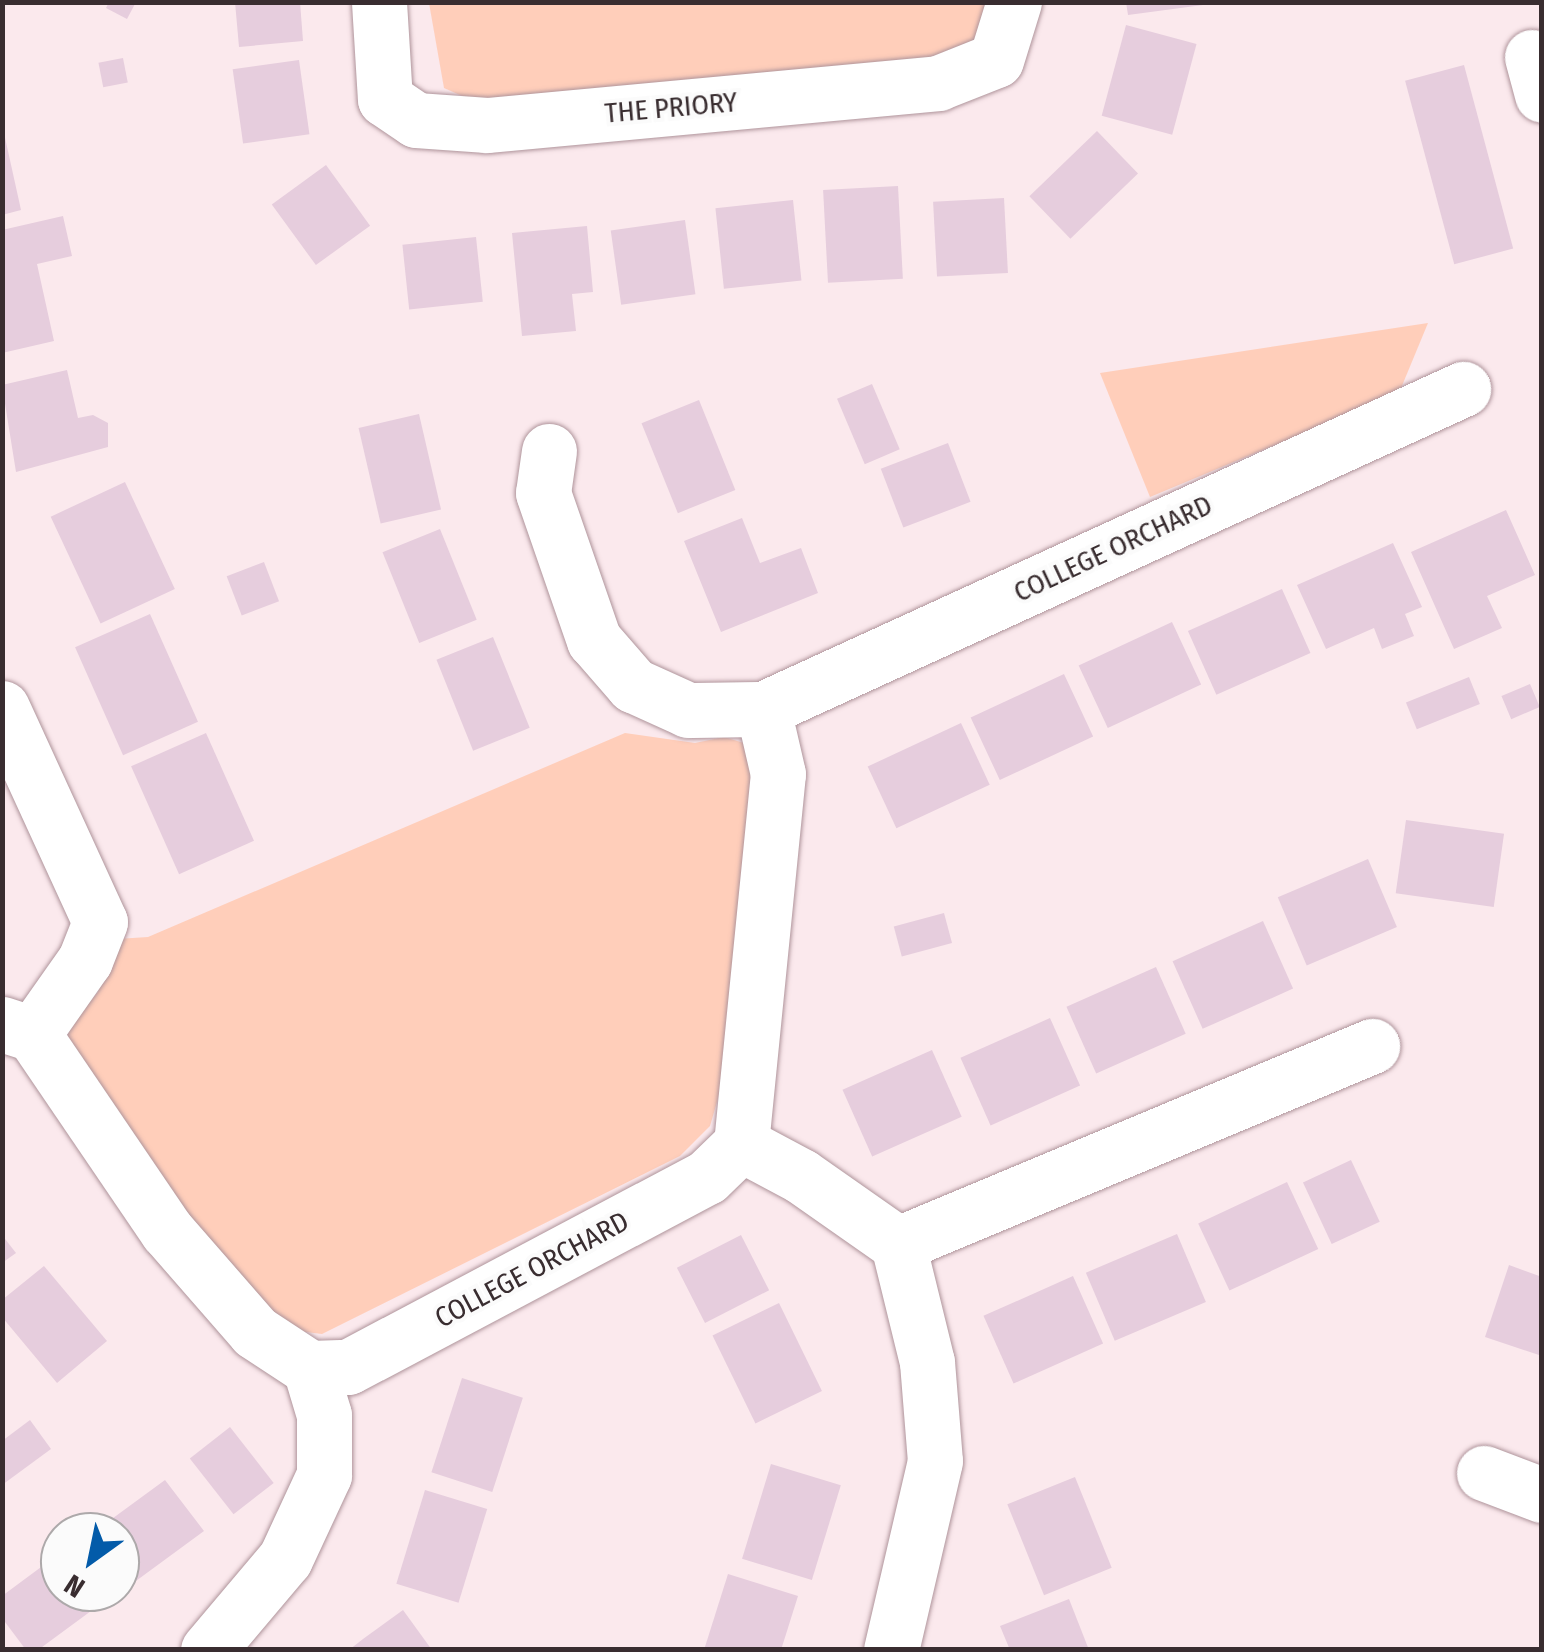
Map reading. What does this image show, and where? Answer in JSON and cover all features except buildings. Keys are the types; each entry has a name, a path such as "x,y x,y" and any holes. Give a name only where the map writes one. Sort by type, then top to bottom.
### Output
{"street":[{"name":"THE PRIORY","path":"379,2 385,100 416,120 488,125 938,83 996,60 1014,2"},
{"name":"COLLEGE ORCHARD","path":"550,451 543,493 594,640 633,685 688,710 762,709 1463,389"},
{"path":"2,708 100,922 85,960 18,1029 167,1231 255,1332 310,1368 324,1415 324,1475 285,1560 208,1650"},
{"path":"762,709 778,774 741,1144 801,1176 898,1244 927,1362 935,1461 891,1650"},
{"path":"898,1244 1372,1046"},
{"name":"COLLEGE ORCHARD","path":"310,1368 348,1367 707,1177 741,1144"},
{"path":"1484,1473 1542,1495"}],"shaded area":[{"path":"998,2 974,40 935,61 478,103 444,88 429,3"},
{"path":"1428,323 1399,393 1150,497 1100,373"},
{"path":"625,733 695,743 724,737 754,746 721,1088 710,1126 680,1156 322,1334 290,1330 259,1312 65,1051 70,1026 98,992 117,939 148,937"}]}
